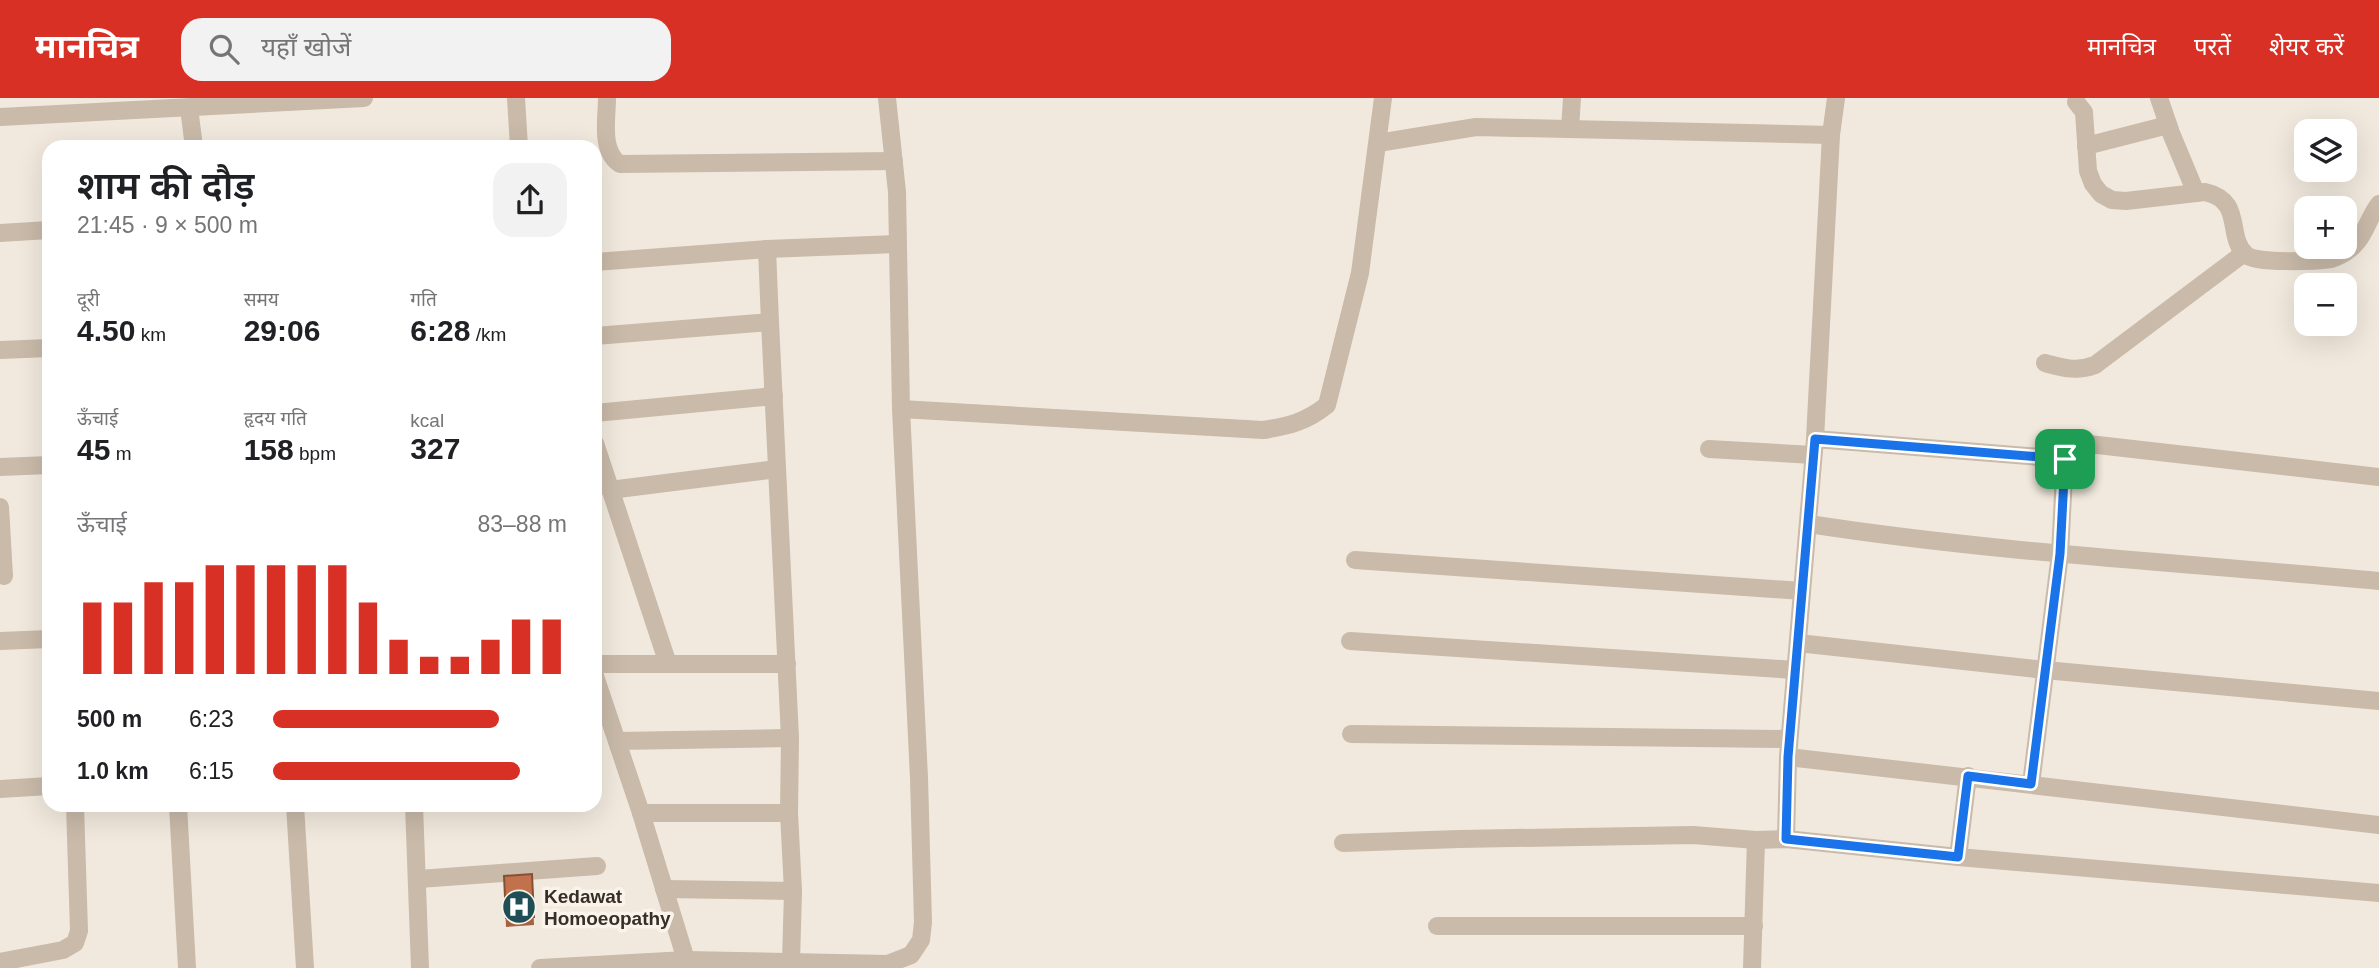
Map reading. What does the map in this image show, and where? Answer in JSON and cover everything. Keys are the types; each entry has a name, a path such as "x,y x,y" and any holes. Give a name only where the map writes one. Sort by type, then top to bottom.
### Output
{"street":[{"path":"0,117 365,98"},
{"path":"516,98 519,140"},
{"path":"607,98 607,146 612,158 620,163 894,160"},
{"path":"540,968 615,966 686,960 709,964 888,964 909,962 920,940 923,922 919,778 901,409 894,160 887,98"},
{"path":"901,409 1263,430 1294,426 1314,416 1326,405 1339,364 1360,273 1383,98"},
{"path":"1570,129 1572,98"},
{"path":"1786,839 1788,748 1809,524 1831,135 1836,98"},
{"path":"2159,98 2196,193"},
{"path":"2076,102 2084,112 2088,171 2101,194 2112,200 2126,201 2205,192 2222,197 2247,257 2259,261 2332,258 2352,247 2362,236 2376,207"},
{"path":"189,108 193,140"},
{"path":"2086,146 2168,125"},
{"path":"1378,143 1476,127 1831,135"},
{"path":"2376,207 2379,234"},
{"path":"0,233 42,230"},
{"path":"602,261 767,249 897,244"},
{"path":"767,249 790,738 789,813 793,891 791,962"},
{"path":"2045,363 2071,370 2095,365 2244,253"},
{"path":"602,335 771,322"},
{"path":"0,351 42,348"},
{"path":"602,412 774,396"},
{"path":"2031,784 2060,554 2065,459 2069,446 2080,443 2379,477"},
{"path":"1709,449 1814,447 2065,459"},
{"path":"0,467 42,465"},
{"path":"602,465 668,664"},
{"path":"610,490 778,470"},
{"path":"0,507 4,576"},
{"path":"1809,524 2060,554 2379,581"},
{"path":"1354,560 1802,591"},
{"path":"0,641 42,639"},
{"path":"1350,641 1796,670"},
{"path":"1798,643 2045,670 2379,701"},
{"path":"602,664 787,664"},
{"path":"602,696 686,960"},
{"path":"1351,734 1788,748 1968,776 2379,825"},
{"path":"618,741 790,738"},
{"path":"1958,857 1968,776"},
{"path":"0,789 42,786"},
{"path":"0,962 63,950 75,943 79,931 75,812"},
{"path":"178,812 187,968"},
{"path":"295,812 305,968"},
{"path":"414,812 420,968"},
{"path":"641,813 789,813"},
{"path":"1343,843 1458,838 1693,835 1786,839 1958,857 2379,889"},
{"path":"1752,968 1756,839"},
{"path":"418,879 597,866"},
{"path":"664,889 793,891"},
{"path":"1437,926 1754,926"}],"building":[{"path":"532,874 534,917 506,918 504,876"}],"place":[{"name":"Kedawat Homoeopathy","path":"519,907"}],"route":[{"path":"1815,439 2065,459 2060,554 2031,784 1968,776 1958,857 1786,839 1788,757 1815,439"}]}
